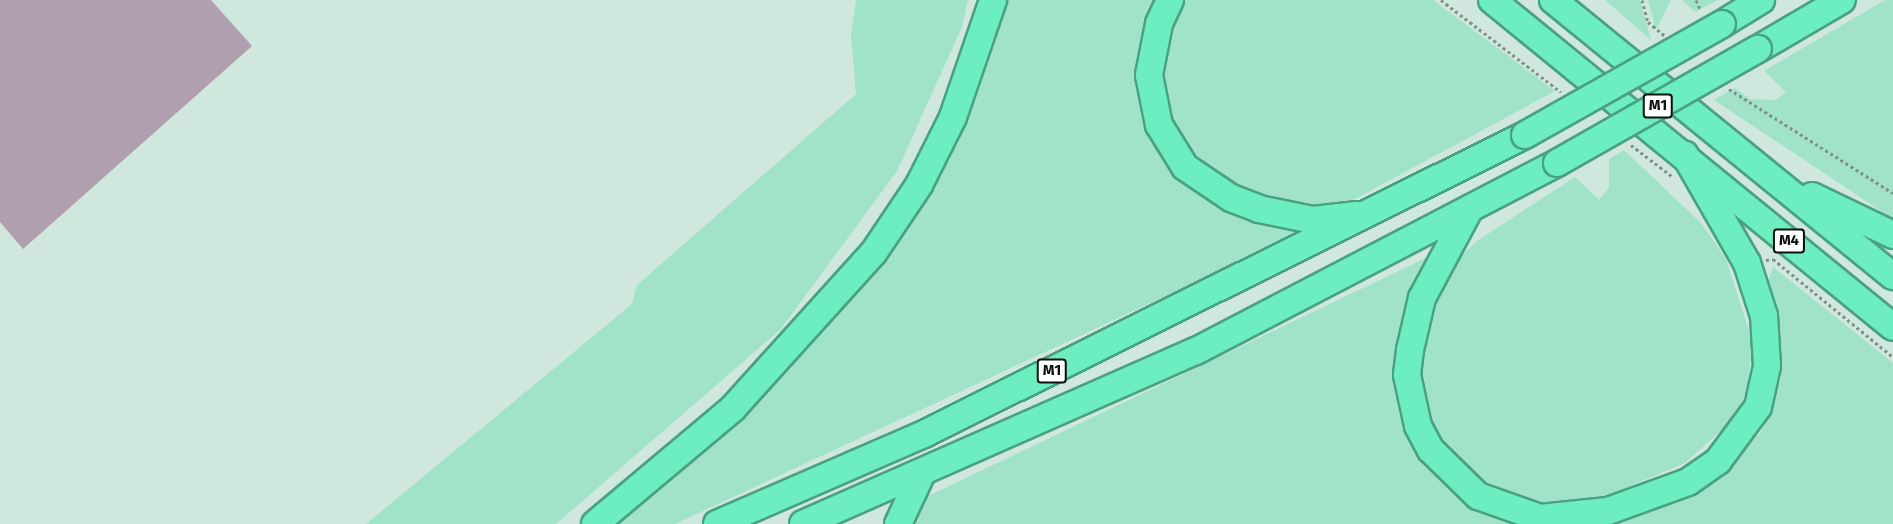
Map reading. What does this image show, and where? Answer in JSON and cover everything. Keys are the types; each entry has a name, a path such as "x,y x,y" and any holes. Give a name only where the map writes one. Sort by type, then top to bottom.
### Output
{"highway":[{"path":"595,524 733,408 874,252 936,152 967,82 993,0"},
{"path":"1170,0 1152,50 1151,99 1159,125 1185,167 1231,198 1284,216 1313,220 1383,209"},
{"name":"М4","path":"1492,0 1893,327"},
{"name":"М4","path":"1553,0 1777,179 1893,276"},
{"path":"1570,0 1589,30"},
{"name":"М1","path":"717,524 924,434 1383,209 1525,135 1712,17 1761,0"},
{"name":"М1","path":"803,524 1196,351 1468,212 1841,1"},
{"path":"1468,212 1422,298 1410,350 1410,399 1431,450 1455,477 1478,496 1540,518 1585,515 1646,499 1688,482 1739,439 1758,407 1767,366 1764,316 1747,262 1684,155"},
{"path":"1777,179 1893,235"},
{"path":"898,524 922,473"}],"path":[{"path":"1441,0 1571,100"},
{"path":"1642,0 1648,22 1674,43"},
{"path":"1696,0 1712,17"},
{"path":"1724,85 1893,193"},
{"path":"1626,142 1679,185"},
{"path":"1747,262 1773,259 1893,357"}],"green space":[{"path":"856,0 968,0 962,27 897,171 780,330 556,524 366,524 632,304 637,285 856,94 851,35"},
{"path":"1006,0 1158,0 1165,157 1308,230 675,524 610,524 749,407 880,265 925,199 959,134"},
{"path":"1184,0 1433,0 1555,91 1355,199 1306,206 1261,196 1215,178 1184,149 1164,118 1157,75 1168,26"},
{"path":"1605,0 1640,0 1651,40"},
{"path":"1648,0 1671,0 1656,30"},
{"path":"1682,0 1718,0 1695,12"},
{"path":"1885,0 1893,0 1893,219 1714,100 1735,88 1750,99 1775,100 1786,92 1764,71"},
{"path":"1624,150 1701,223 1726,259 1753,343 1747,390 1734,419 1685,463 1616,492 1571,504 1538,505 1511,498 1461,469 1424,420 1415,377 1423,333 1453,264 1477,241 1575,177 1599,200 1609,188 1609,159"},
{"path":"1428,257 1397,364 1468,499 1521,524 907,524 926,497"},
{"path":"1773,267 1893,363 1893,524 1602,524 1677,500 1715,479 1761,432 1781,379 1777,317 1768,282"}],"building":[{"path":"0,0 211,0 252,46 23,249 0,222"}]}
